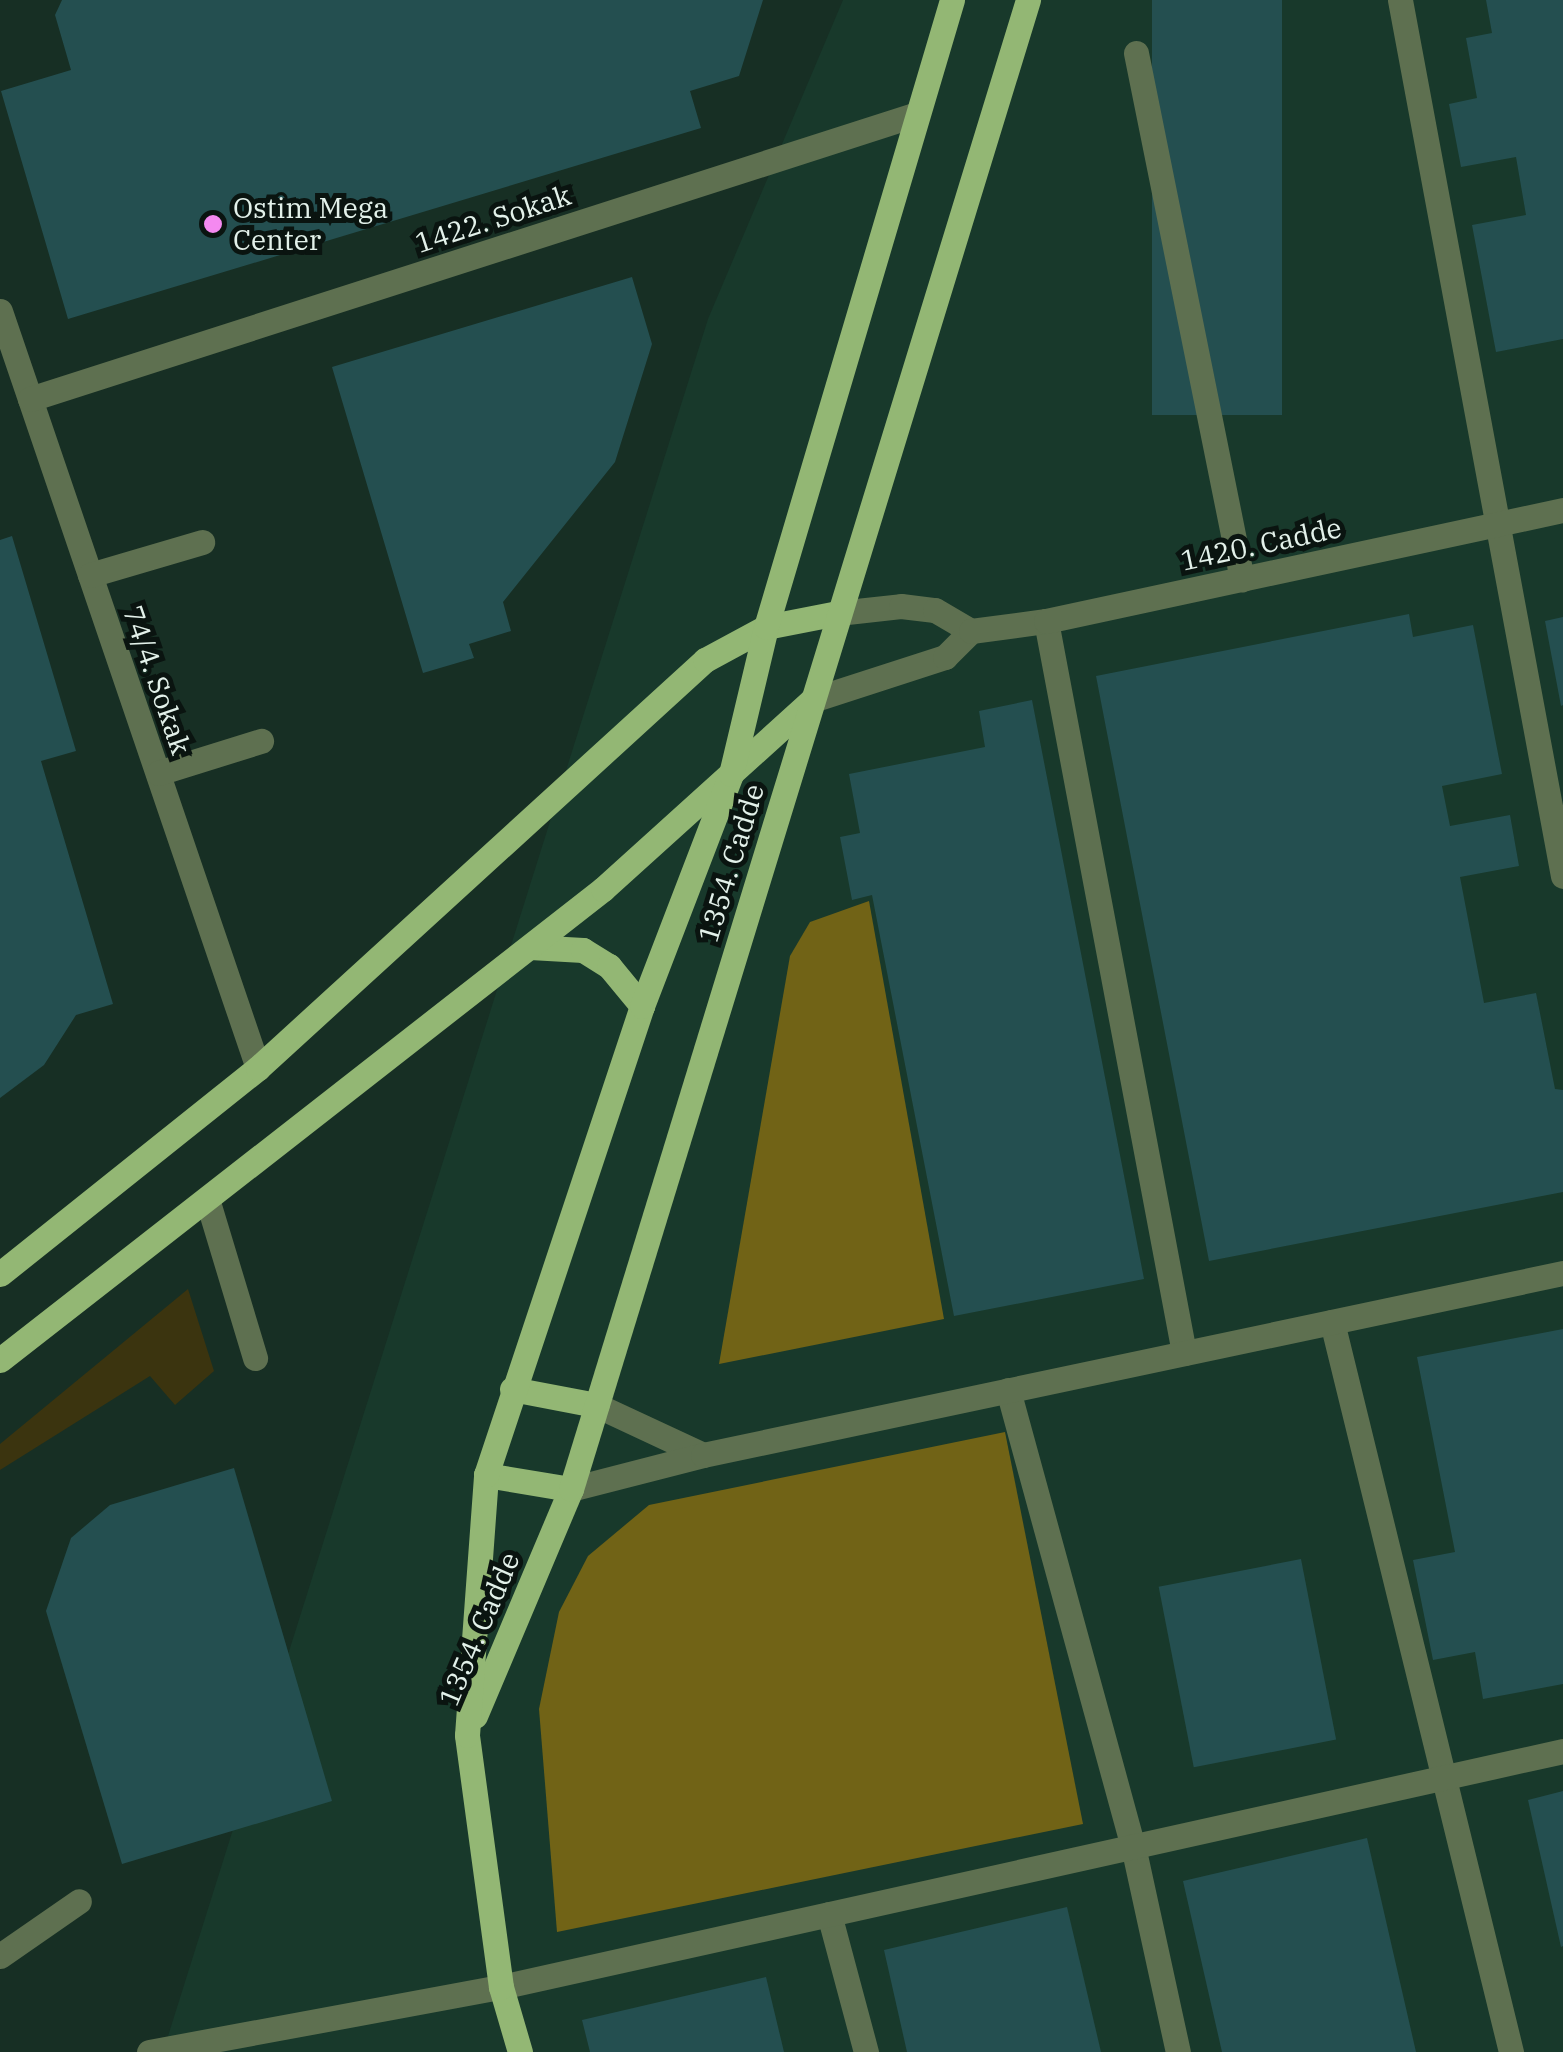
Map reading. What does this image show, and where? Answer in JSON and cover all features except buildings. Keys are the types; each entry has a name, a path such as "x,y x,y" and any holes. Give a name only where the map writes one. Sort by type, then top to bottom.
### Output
{"main road":[{"name":"1354. Cadde","path":"520,2052 501,1988 467,1735 486,1474 642,1006 731,774 766,627 952,0"},
{"name":"1354. Cadde","path":"467,1735 570,1489 1028,0"},
{"path":"0,1274 258,1068 704,660 766,627 838,612"},
{"path":"0,1360 208,1202 530,947 812,700"},
{"path":"530,947 583,950 609,966 642,1006"},
{"path":"512,1390 596,1405"},
{"path":"486,1474 570,1489"}],"street":[{"path":"1400,0 1502,523 1562,870"},
{"path":"1136,53 1242,579"},
{"name":"1422. Sokak","path":"30,399 918,114"},
{"name":"74/4. Sokak","path":"0,311 258,1068"},
{"name":"1420. Cadde","path":"971,631 1046,621 1563,510"},
{"path":"90,575 202,542"},
{"path":"812,700 945,657 971,631 935,610 901,606 838,612"},
{"path":"1046,621 1184,1353"},
{"path":"158,773 261,741"},
{"path":"208,1202 255,1358"},
{"path":"570,1489 703,1455 1563,1273"},
{"path":"1332,1322 1439,1778 1511,2052"},
{"path":"1008,1390 1134,1846 1178,2052"},
{"path":"596,1405 703,1455"},
{"path":"149,2052 501,1988 1563,1751"},
{"path":"0,1956 79,1901"},
{"path":"829,1914 866,2052"}],"shaded area":[{"path":"843,0 1563,0 1563,2052 163,2052 708,319"},
{"path":"869,901 944,1319 719,1364 790,956 810,922"},
{"path":"188,1289 214,1371 175,1405 150,1376 0,1470 0,1444"},
{"path":"1005,1432 1083,1824 557,1932 539,1709 559,1612 588,1556 649,1505"}],"place":[{"name":"Ostim Mega Center","path":"213,224"}]}
